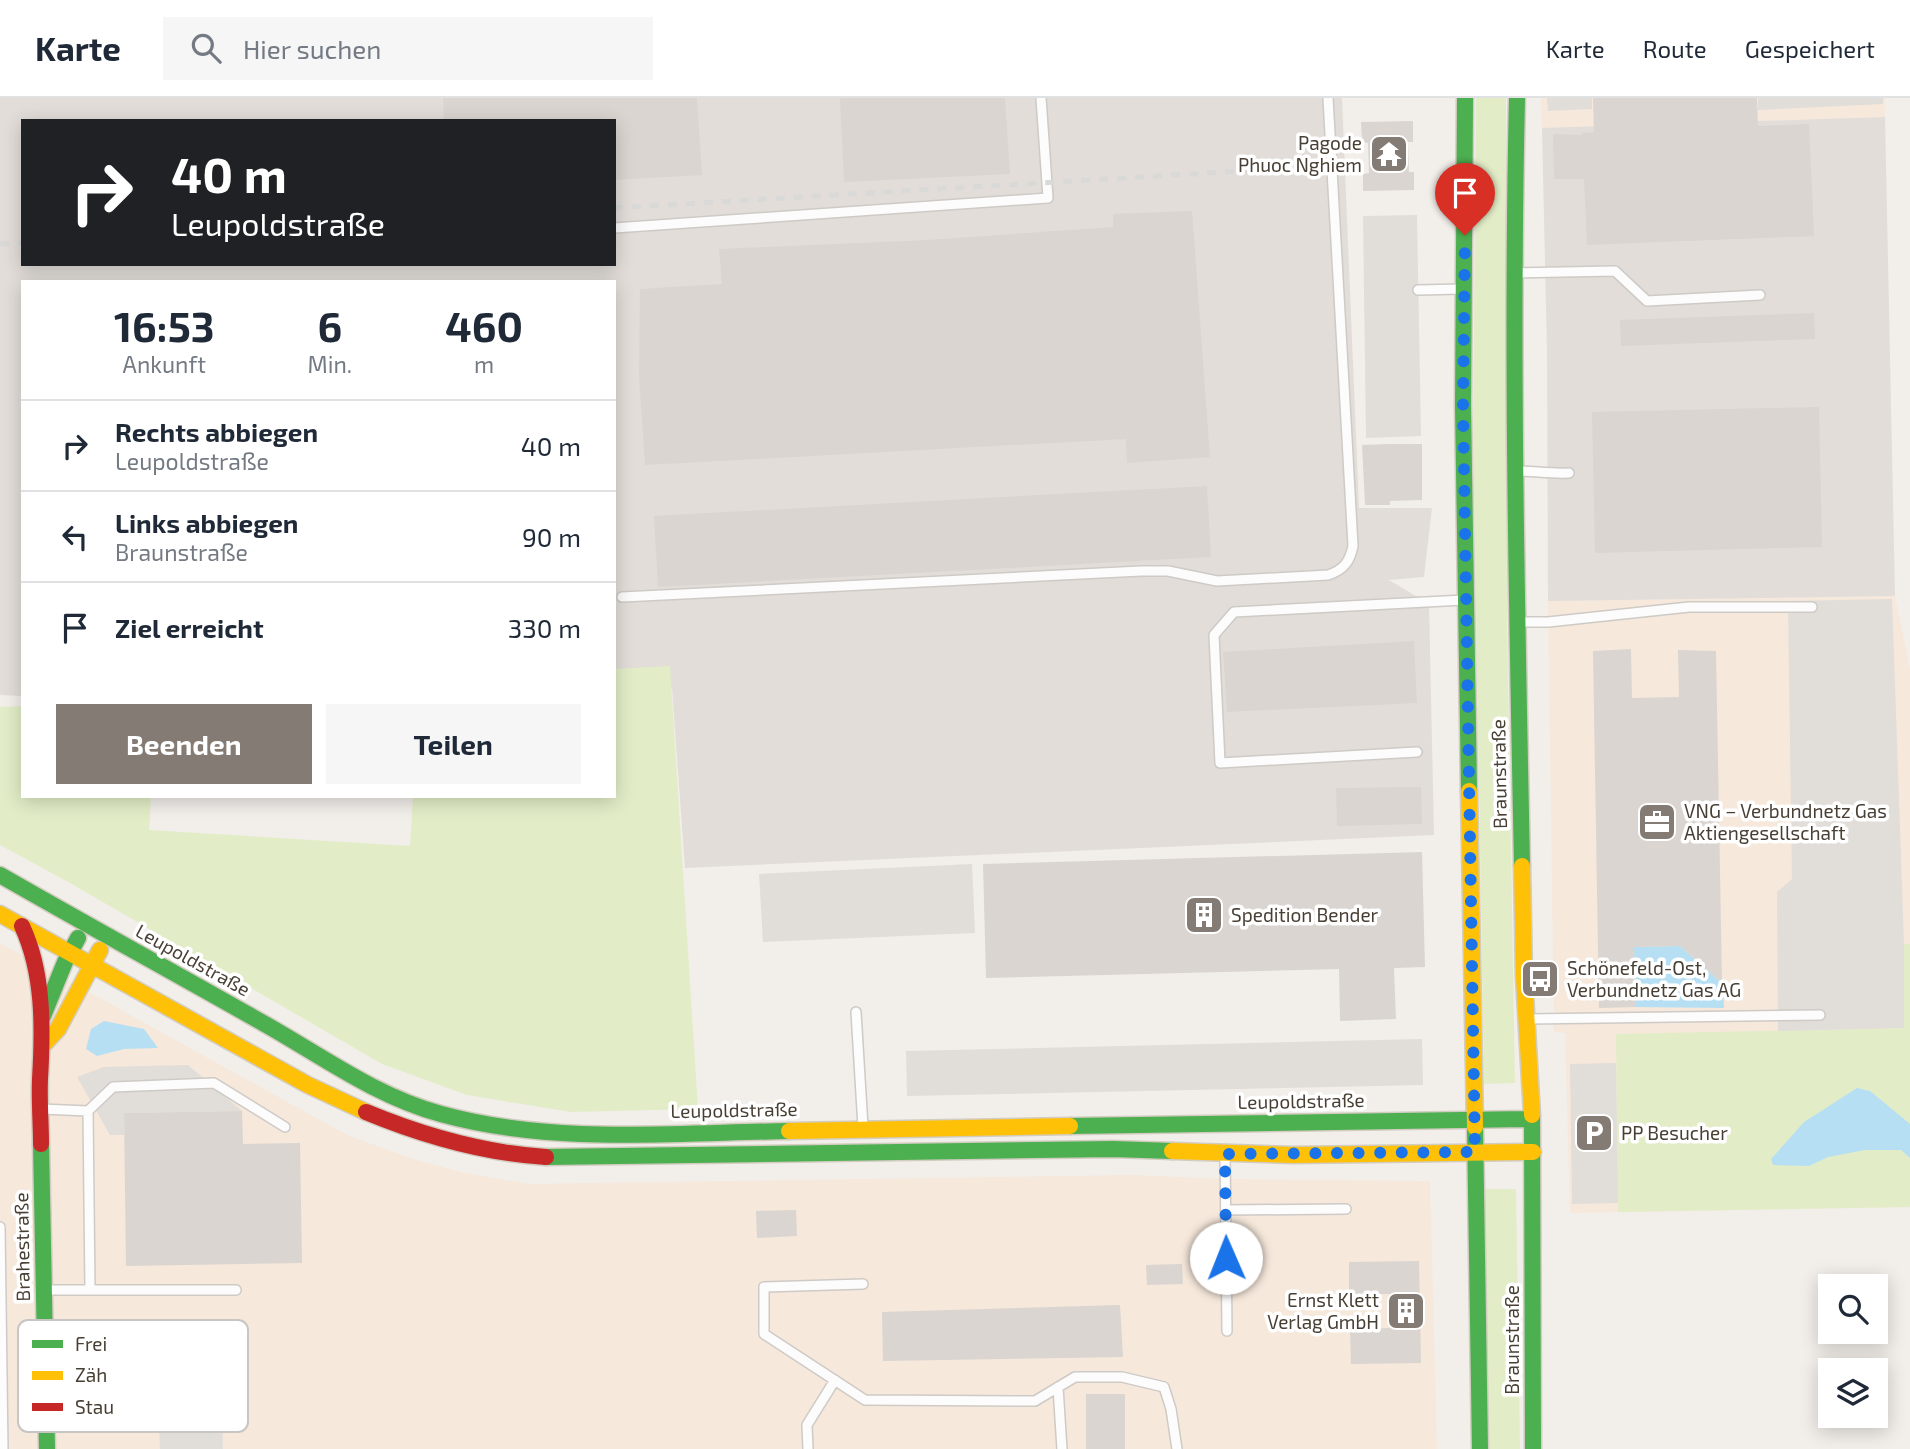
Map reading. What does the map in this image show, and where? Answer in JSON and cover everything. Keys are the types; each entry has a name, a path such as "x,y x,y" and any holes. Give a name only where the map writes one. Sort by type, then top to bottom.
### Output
{"main road":[{"name":"Braunstraße","path":"1465,98 1466,600 1480,1449"},
{"name":"Braunstraße","path":"1517,98 1513,273 1514,471 1526,1019 1533,1152 1533,1449"},
{"name":"Leupoldstraße","path":"0,875 297,1042 361,1083 392,1098 467,1121 516,1129 593,1134 1532,1119"},
{"path":"0,914 358,1110 412,1131 470,1147 528,1156 588,1158 1113,1149 1225,1154 1533,1152"},
{"path":"40,1023 70,952 85,925"},
{"name":"Brahestraße","path":"22,926 34,961 43,1045 40,1063 40,1109 45,1320"},
{"path":"43,1045 58,1029 107,937"}],"lane":[{"path":"616,228 1048,198 1041,98"},
{"path":"622,597 1141,570 1168,571 1217,581 1328,575 1337,572 1346,565 1353,546 1328,98"},
{"path":"1513,273 1615,271 1647,301 1760,295"},
{"path":"1418,290 1464,289"},
{"path":"1514,471 1569,473"},
{"path":"1417,752 1220,763 1214,635 1234,612 1466,600"},
{"path":"1517,622 1548,622 1689,607 1812,607"},
{"path":"856,1012 863,1129"},
{"path":"1526,1019 1820,1015"},
{"path":"40,1109 88,1111 113,1087 214,1083 285,1127"},
{"path":"88,1111 90,1290"},
{"path":"1225,1154 1227,1331"},
{"path":"1226,1210 1346,1209"},
{"path":"0,1227 3,1449"},
{"path":"863,1284 764,1287 764,1334 865,1400 1035,1402 1075,1377 1122,1377 1164,1387 1171,1409 1177,1449"},
{"path":"44,1290 236,1290"},
{"path":"808,1449 807,1425 835,1380"},
{"path":"1058,1387 1062,1449"}],"shaded area":[{"path":"0,98 1342,98 1359,508 1432,508 1424,577 1389,580 1429,604 1434,835 685,868 672,688 616,689 616,280 21,280 21,696 0,695"},
{"path":"1541,98 1885,98 1885,117 1542,128"},
{"path":"1547,98 1592,98 1592,109 1548,111"},
{"path":"1758,98 1883,98 1883,104 1758,110"},
{"path":"1885,117 1895,596 1548,601 1547,351 1542,128"},
{"path":"1417,215 1421,436 1366,438 1363,216"},
{"path":"1895,596 1910,670 1910,1207 1570,1213 1565,1033 1554,1032 1548,601"},
{"path":"1892,599 1904,944 1904,1028 1778,1031 1777,892 1792,879 1788,601"},
{"path":"972,864 975,933 763,942 759,874"},
{"path":"0,943 347,1135 410,1158 460,1172 529,1184 1133,1175 1225,1179 1430,1181 1437,1449 0,1449"},
{"path":"1422,1039 1423,1085 907,1096 906,1051"},
{"name":"PP Besucher","path":"1616,1063 1618,1203 1572,1204 1570,1064"},
{"path":"188,1065 242,1111 124,1113 124,1135 110,1135 77,1077 104,1067"},
{"path":"159,1432 222,1432 223,1449 160,1449"}],"green space":[{"path":"1476,98 1506,98 1507,622 1515,1083 1484,1084 1473,436"},
{"path":"670,666 698,1109 571,1112 467,1095 382,1064 0,845 0,707 21,706 21,798 151,798 149,830 410,846 413,798 616,798 616,669"},
{"path":"1904,944 1910,944 1910,1207 1618,1212 1616,1034 1904,1028"},
{"path":"1484,1189 1516,1189 1520,1449 1489,1449"}],"water":[{"path":"1680,946 1723,984 1724,1008 1635,1007 1634,947"},
{"path":"104,1021 144,1029 158,1048 124,1049 97,1056 86,1049 91,1029"},
{"path":"1857,1088 1870,1091 1910,1124 1910,1158 1901,1150 1865,1150 1828,1157 1809,1166 1773,1165 1771,1159 1804,1122"}],"building":[{"path":"443,98 697,98 702,175 616,180 616,119 444,119"},
{"path":"840,98 1005,98 1010,174 844,182"},
{"path":"1593,98 1757,98 1758,126 1809,124 1814,236 1587,245 1584,179 1554,179 1553,134 1583,135 1582,133 1594,132"},
{"path":"1413,121 1413,142 1408,142 1409,172 1414,172 1414,190 1363,191 1363,174 1369,173 1368,143 1362,142 1361,122"},
{"path":"1192,211 1210,457 1127,463 1126,439 645,465 639,377 640,289 722,284 719,249 927,240 1113,227 1113,214"},
{"path":"1814,313 1815,339 1621,346 1620,320"},
{"path":"1819,407 1822,547 1595,553 1592,412"},
{"path":"1422,444 1422,500 1390,501 1390,505 1365,505 1362,445"},
{"path":"1207,486 1211,557 658,587 654,516"},
{"path":"1414,641 1417,703 1227,712 1223,652"},
{"name":"VNG – Verbundnetz Gas Aktiengesellschaft","path":"1631,649 1632,698 1679,697 1678,650 1716,651 1722,983 1680,946 1634,947 1635,1007 1599,1008 1593,651"},
{"path":"1421,787 1422,824 1337,826 1336,788"},
{"name":"Spedition Bender","path":"1422,852 1425,967 1394,968 1396,1019 1340,1021 1339,969 986,978 983,864"},
{"path":"242,1111 243,1144 300,1143 302,1263 126,1266 124,1113"},
{"path":"796,1210 797,1236 757,1238 756,1211"},
{"name":"Ernst Klett Verlag GmbH","path":"1419,1261 1421,1363 1351,1364 1350,1329 1393,1328 1392,1294 1349,1294 1349,1262"},
{"path":"1182,1264 1183,1284 1147,1285 1146,1265"},
{"path":"1120,1305 1123,1357 883,1361 882,1312"},
{"path":"1086,1394 1125,1394 1125,1449 1086,1449"}],"railway":[{"path":"616,208 1294,168"},
{"path":"0,244 21,243"}],"traffic: fast":[{"path":"1465,98 1463,406 1469,791"},
{"path":"1517,98 1515,386 1522,866"},
{"path":"0,875 371,1086 441,1114 483,1124 570,1134 658,1135 789,1131"},
{"path":"43,1016 78,938"},
{"path":"1532,1115 1533,1449"},
{"path":"1070,1126 1532,1119"},
{"path":"1475,1127 1480,1449"},
{"path":"41,1144 44,1320"},
{"path":"546,1157 1113,1149 1172,1151"},
{"path":"47,1432 47,1449"}],"traffic: slow":[{"path":"1469,791 1475,1127"},
{"path":"1522,866 1524,977 1532,1115"},
{"path":"0,914 308,1085 366,1112"},
{"path":"43,1045 58,1029 100,950"},
{"path":"789,1131 1070,1126"},
{"path":"1172,1151 1293,1155 1533,1152"}],"traffic: jam":[{"path":"22,926 35,963 40,1001 41,1144"},
{"path":"366,1112 454,1142 499,1152 546,1157"}],"place":[{"name":"Pagode Phuoc Nghiem","path":"1389,154"},
{"name":"VNG – Verbundnetz Gas Aktiengesellschaft","path":"1657,822"},
{"name":"Spedition Bender","path":"1204,915"},
{"name":"Schönefeld-Ost, Verbundnetz Gas AG","path":"1540,979"},
{"name":"PP Besucher","path":"1594,1133"},
{"name":"Ernst Klett Verlag GmbH","path":"1406,1311"}],"route":[{"path":"1226,1258 1225,1154 1475,1152 1463,406 1465,235"}]}
